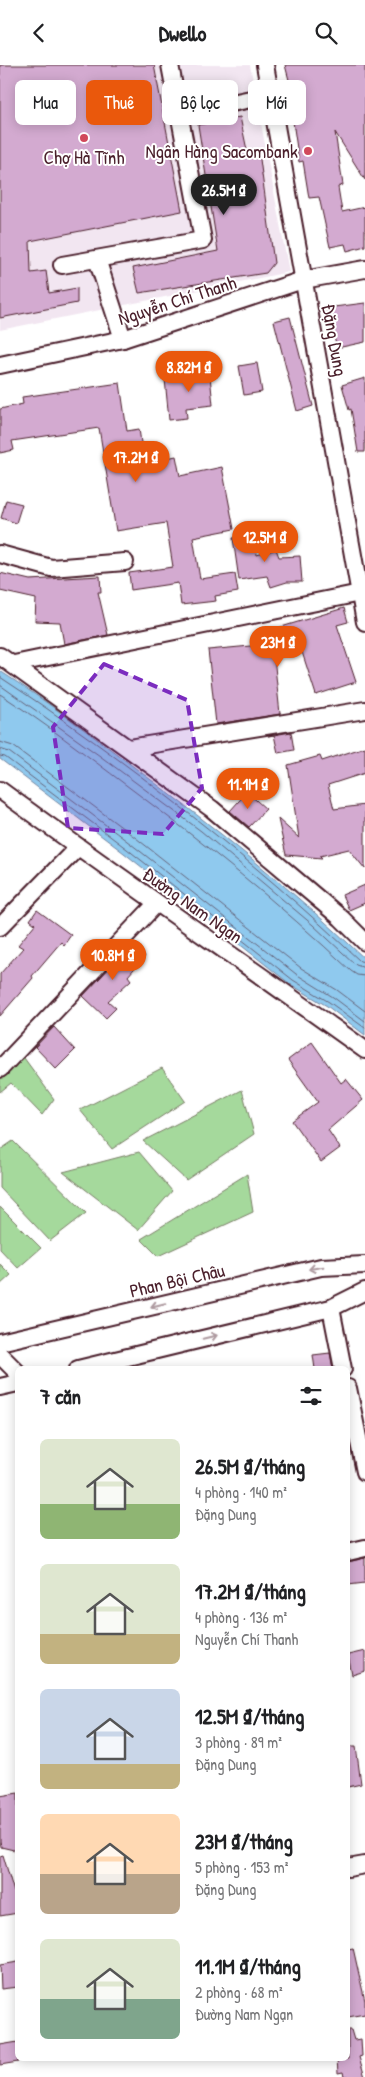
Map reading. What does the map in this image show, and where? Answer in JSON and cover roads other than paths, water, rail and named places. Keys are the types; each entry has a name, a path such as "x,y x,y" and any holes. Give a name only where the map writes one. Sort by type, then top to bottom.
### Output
{"street":[{"path":"170,65 173,80"},
{"name":"Đặng Dung","path":"265,65 268,80"},
{"path":"62,265 203,239 181,125"},
{"name":"Đặng Dung","path":"275,125 365,622"},
{"path":"97,259 123,339"},
{"name":"Nguyễn Chí Thanh","path":"0,365 123,339 303,280 365,269"},
{"path":"0,555 51,568 125,562"},
{"path":"7,660 360,593"},
{"path":"7,660 212,809 341,918 365,942"},
{"path":"129,748 365,710"},
{"name":"Đường Nam Ngạn","path":"0,791 156,904 256,972 365,1050"},
{"path":"0,927 78,847"},
{"path":"0,1069 156,904"},
{"name":"Phan Bội Châu","path":"0,1342 321,1267 365,1265"},
{"path":"90,1366 331,1308 365,1291"},
{"path":"331,1308 343,1366"},
{"path":"0,1355 15,1370"},
{"path":"0,1387 15,1384"},
{"path":"350,1398 365,1472"},
{"path":"350,1552 365,1548"},
{"path":"350,1868 365,1865"}],"water":[{"path":"0,671 70,719 197,815 283,885 365,959 365,1035 327,1006 290,984 124,853 0,759"}],"place":[{"name":"Chợ Hà Tĩnh","path":"84,138"},
{"name":"Ngân Hàng Sacombank","path":"308,151"}]}
